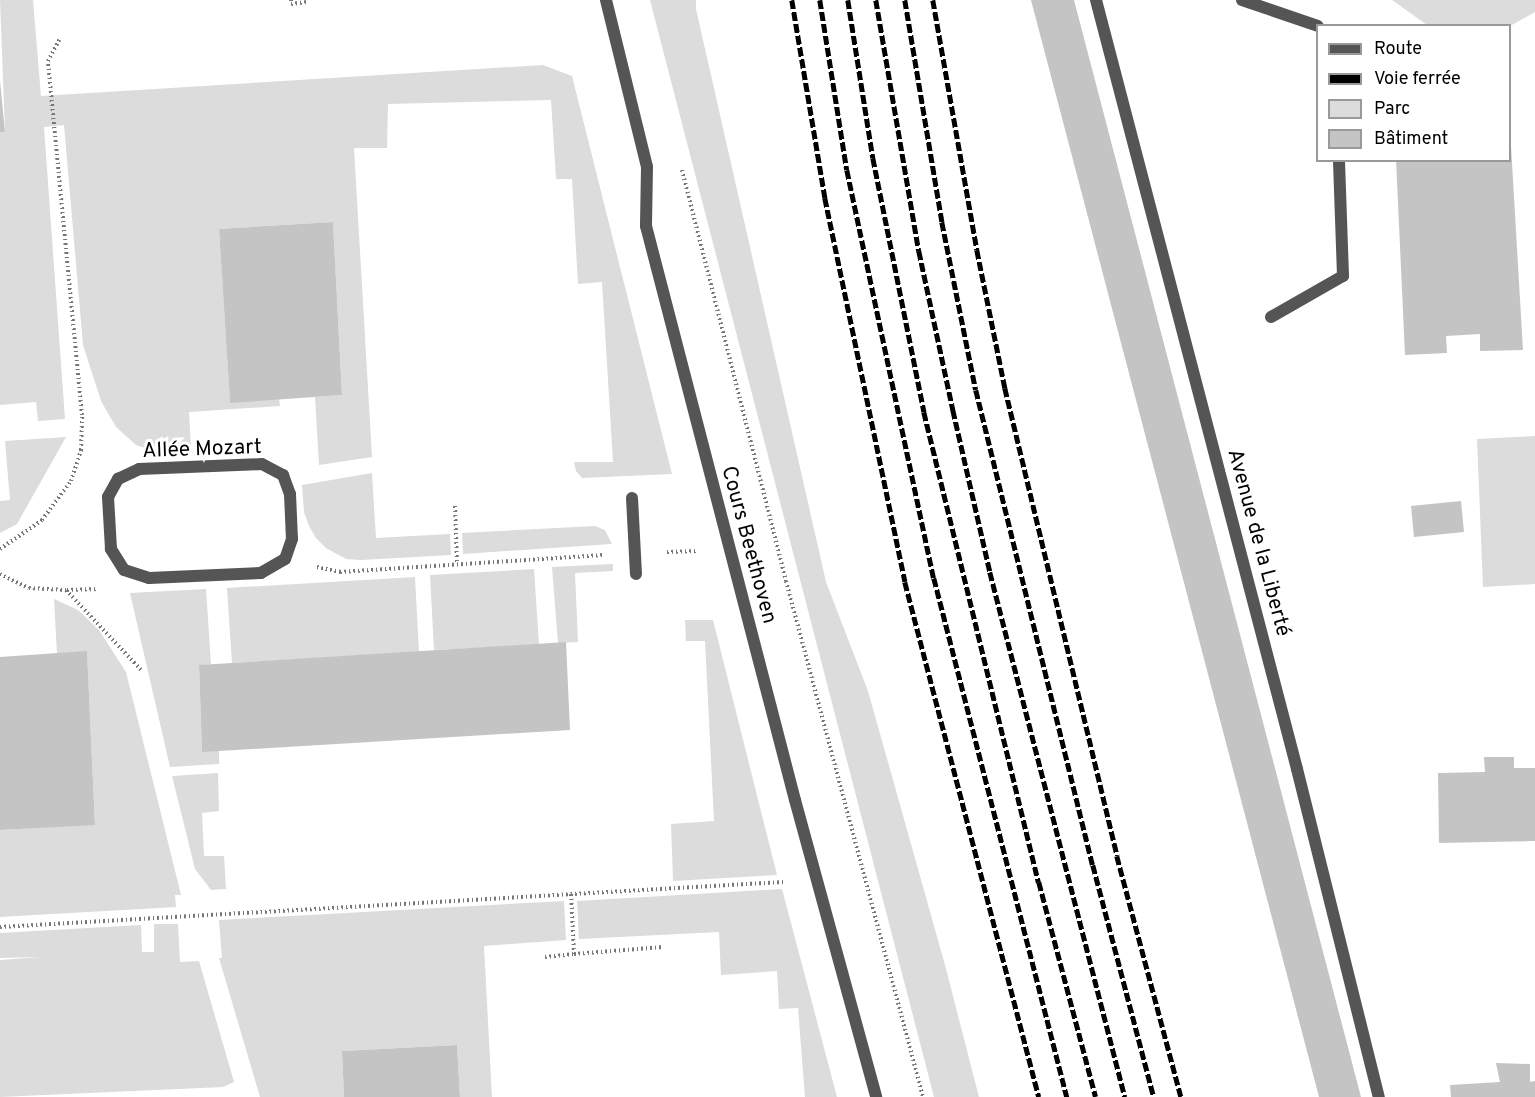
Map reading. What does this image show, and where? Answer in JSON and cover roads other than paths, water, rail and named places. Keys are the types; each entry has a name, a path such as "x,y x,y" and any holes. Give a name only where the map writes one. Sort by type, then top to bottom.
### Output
{"street":[{"name":"Cours Beethoven","path":"606,0 647,167 648,232 795,800 876,1097"},
{"name":"Avenue de la Liberté","path":"1096,0 1297,769 1378,1097"},
{"path":"1242,0 1316,26"},
{"path":"1270,317 1343,276 1339,162"},
{"name":"Allée Mozart","path":"262,464 283,475 290,494 292,539 285,560 261,573 149,578 136,576 124,570 111,549 108,497 118,478 139,469 262,464"},
{"path":"632,498 636,573"}],"railway":[{"path":"792,0 825,198 905,582 1039,1097"},
{"path":"820,0 847,170 934,578 1067,1097"},
{"path":"848,0 873,158 924,412 1039,882 1096,1097"},
{"path":"876,0 919,251 953,410 990,572 1125,1097"},
{"path":"905,0 942,222 976,390 1093,865 1154,1097"},
{"path":"933,0 977,250 1005,388 1117,856 1181,1097"}]}
